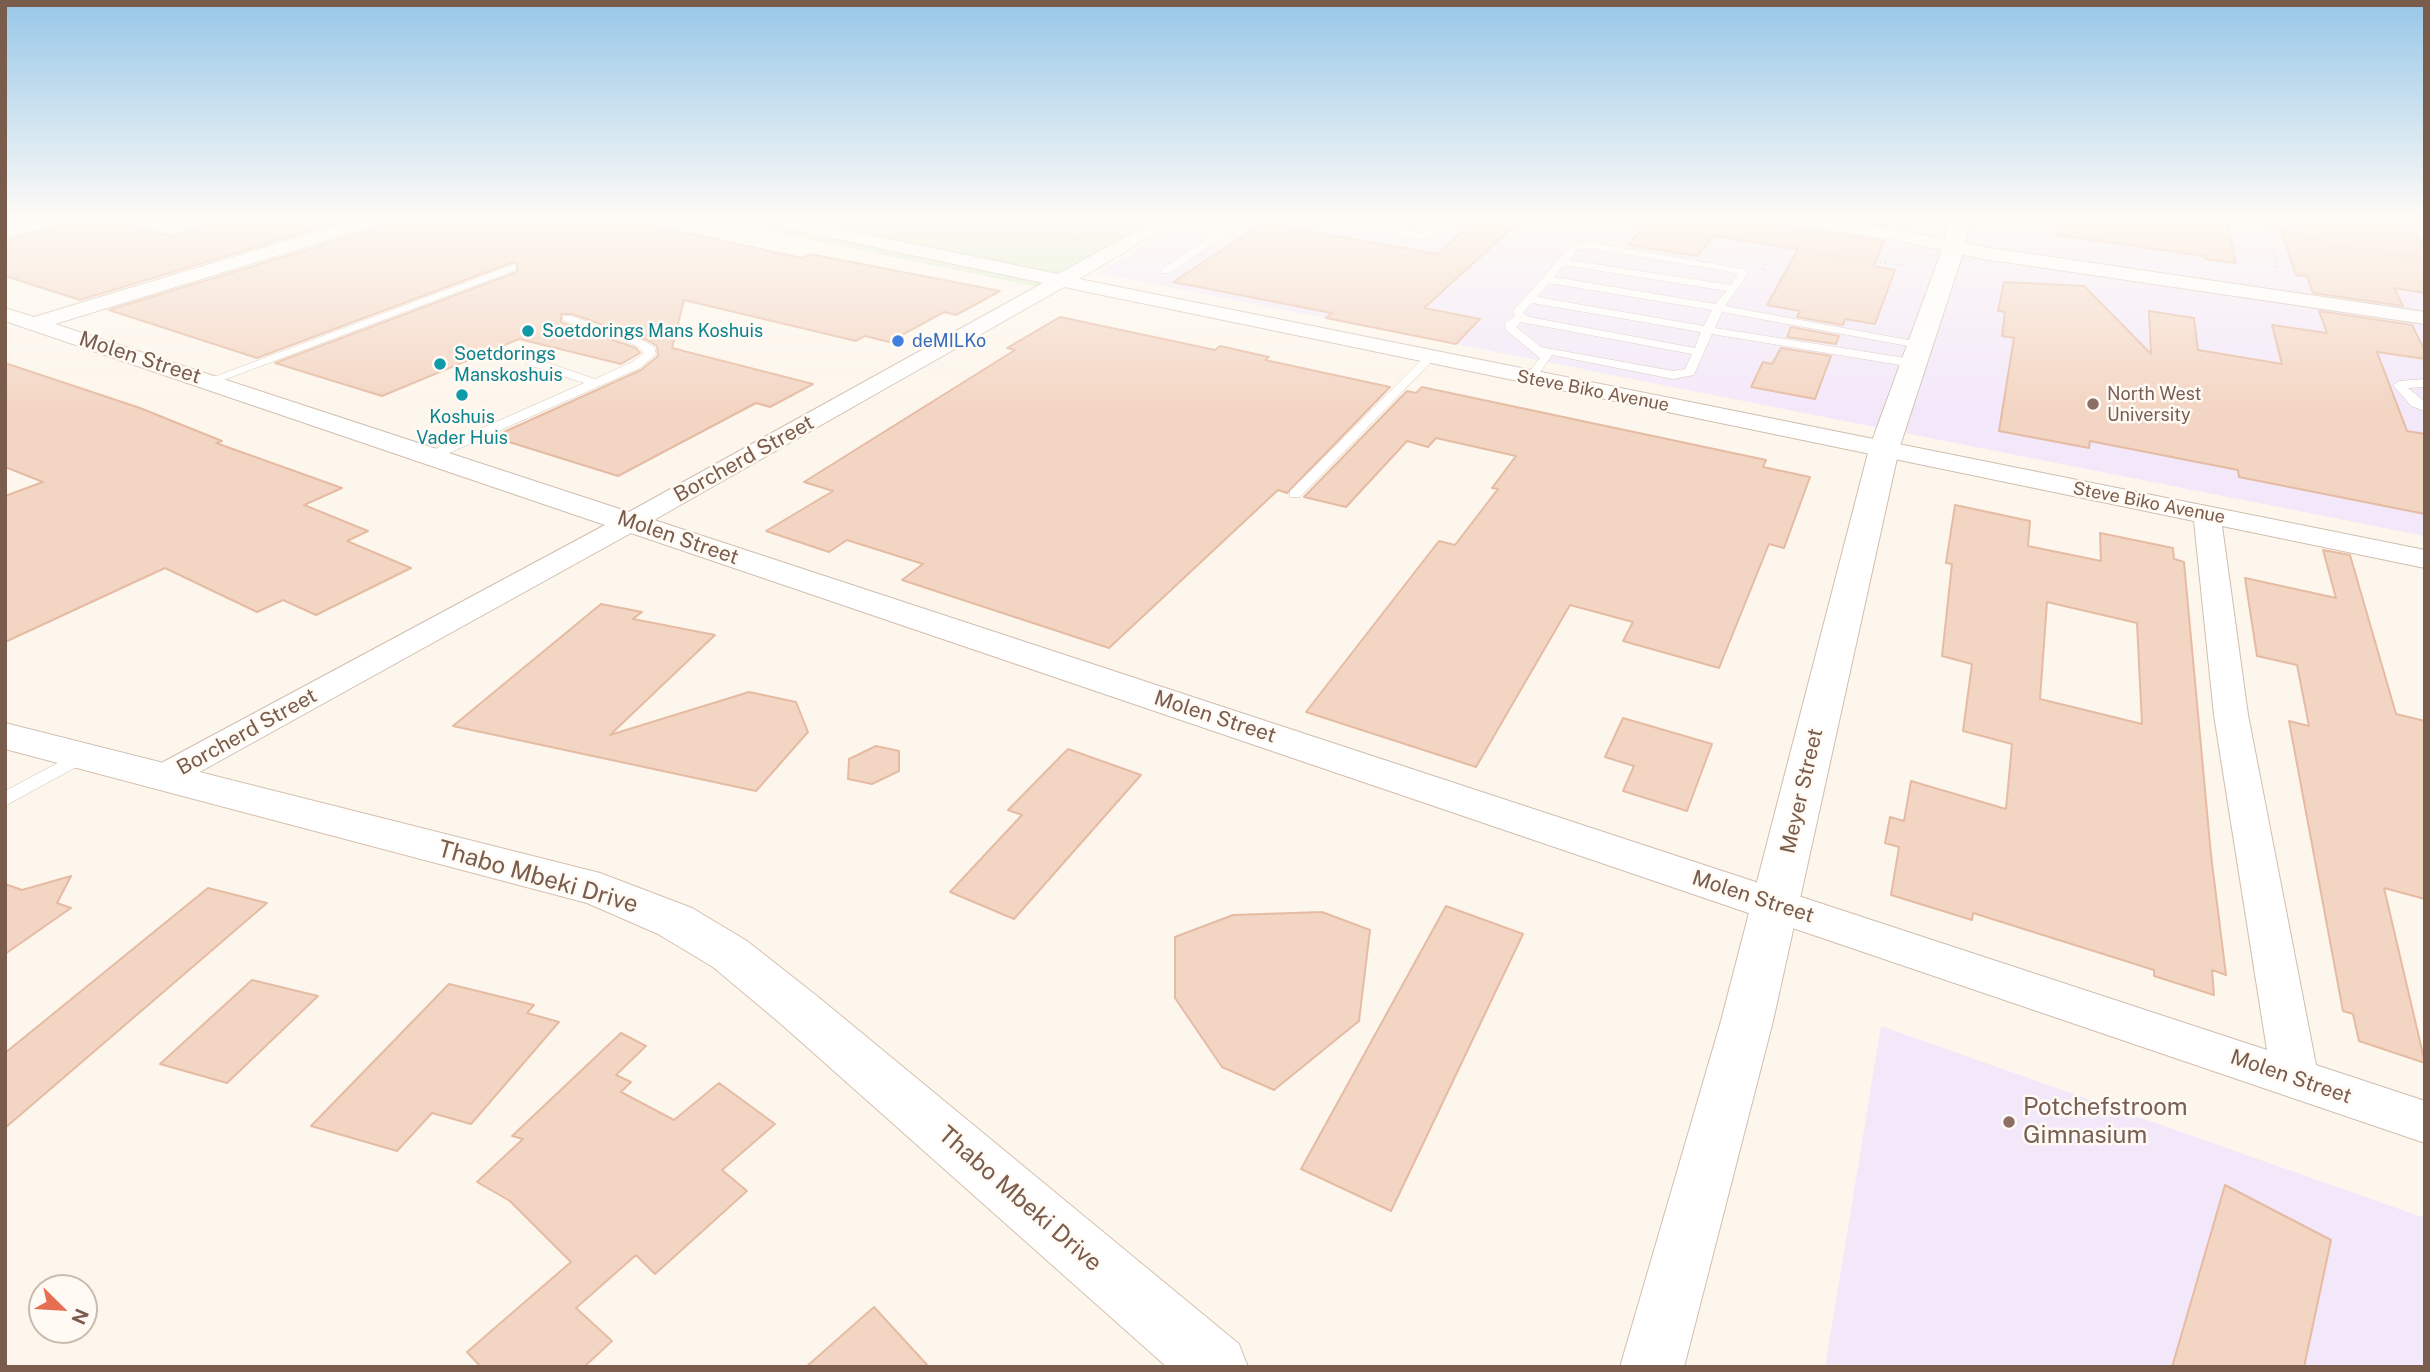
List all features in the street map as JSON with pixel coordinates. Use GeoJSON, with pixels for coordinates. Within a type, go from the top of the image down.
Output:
{"type":"FeatureCollection","features":[{"type":"Feature","properties":{"kind":"street"},"geometry":{"type":"LineString","coordinates":[[5,333],[171,282]]}},
{"type":"Feature","properties":{"kind":"street","name":"Borcherd Street"},"geometry":{"type":"LineString","coordinates":[[165,776],[631,522],[1060,282]]}},
{"type":"Feature","properties":{"kind":"street","name":"Steve Biko Avenue"},"geometry":{"type":"LineString","coordinates":[[1067,282],[2425,559]]}},
{"type":"Feature","properties":{"kind":"street","name":"Meyer Street"},"geometry":{"type":"LineString","coordinates":[[1652,1367],[1744,1034],[1884,449],[1940,282]]}},
{"type":"Feature","properties":{"kind":"street"},"geometry":{"type":"LineString","coordinates":[[2222,282],[2425,318]]}},
{"type":"Feature","properties":{"kind":"street"},"geometry":{"type":"LineString","coordinates":[[2262,282],[2425,307]]}},
{"type":"Feature","properties":{"kind":"street","name":"Molen Street"},"geometry":{"type":"LineString","coordinates":[[5,314],[1776,903],[2425,1122]]}},
{"type":"Feature","properties":{"kind":"street"},"geometry":{"type":"LineString","coordinates":[[2207,514],[2231,715],[2295,1079]]}},
{"type":"Feature","properties":{"kind":"street","name":"Thabo Mbeki Drive"},"geometry":{"type":"LineString","coordinates":[[5,736],[600,890],[675,921],[730,954],[799,1010],[1216,1367]]}},
{"type":"Feature","properties":{"kind":"lane"},"geometry":{"type":"LineString","coordinates":[[209,381],[474,282]]}},
{"type":"Feature","properties":{"kind":"lane"},"geometry":{"type":"LineString","coordinates":[[1520,318],[1517,313],[1544,282]]}},
{"type":"Feature","properties":{"kind":"lane"},"geometry":{"type":"LineString","coordinates":[[1565,282],[1718,308],[1915,354]]}},
{"type":"Feature","properties":{"kind":"lane"},"geometry":{"type":"LineString","coordinates":[[1691,282],[1734,289]]}},
{"type":"Feature","properties":{"kind":"lane"},"geometry":{"type":"LineString","coordinates":[[1542,350],[1673,375],[1690,372],[1718,308],[1738,282]]}},
{"type":"Feature","properties":{"kind":"lane"},"geometry":{"type":"LineString","coordinates":[[1529,299],[1709,330],[1915,354]]}},
{"type":"Feature","properties":{"kind":"lane"},"geometry":{"type":"LineString","coordinates":[[433,455],[595,383],[644,360],[650,354],[649,349],[567,318]]}},
{"type":"Feature","properties":{"kind":"lane"},"geometry":{"type":"LineString","coordinates":[[1530,378],[1547,356],[1510,328],[1511,323],[1520,318],[1699,352]]}},
{"type":"Feature","properties":{"kind":"lane"},"geometry":{"type":"LineString","coordinates":[[1295,494],[1429,358]]}},
{"type":"Feature","properties":{"kind":"lane"},"geometry":{"type":"LineString","coordinates":[[530,361],[595,383]]}},
{"type":"Feature","properties":{"kind":"lane"},"geometry":{"type":"LineString","coordinates":[[2425,383],[2399,385],[2415,403],[2425,407]]}},
{"type":"Feature","properties":{"kind":"lane"},"geometry":{"type":"LineString","coordinates":[[5,800],[82,756]]}},
{"type":"Feature","properties":{"kind":"shaded area","name":"North West University"},"geometry":{"type":"Polygon","coordinates":[[[1143,282],[2425,282],[2425,536],[1143,282]]]}},
{"type":"Feature","properties":{"kind":"shaded area","name":"Potchefstroom Gimnasium"},"geometry":{"type":"Polygon","coordinates":[[[1881,1026],[2425,1218],[2425,1367],[1825,1367],[1881,1026]]]}},
{"type":"Feature","properties":{"kind":"green space"},"geometry":{"type":"Polygon","coordinates":[[[1013,282],[1059,282],[1047,289],[1013,282]]]}},
{"type":"Feature","properties":{"kind":"building"},"geometry":{"type":"Polygon","coordinates":[[[24,282],[140,282],[80,300],[24,282]]]}},
{"type":"Feature","properties":{"kind":"building"},"geometry":{"type":"Polygon","coordinates":[[[201,282],[460,282],[257,358],[109,310],[201,282]]]}},
{"type":"Feature","properties":{"kind":"building"},"geometry":{"type":"Polygon","coordinates":[[[490,282],[954,282],[1000,291],[956,315],[944,312],[889,342],[865,336],[856,341],[684,300],[672,348],[813,384],[770,407],[756,403],[618,476],[493,437],[641,370],[658,356],[657,346],[647,340],[572,314],[561,314],[561,322],[636,348],[640,353],[621,364],[519,339],[382,396],[275,363],[490,282]]]}},
{"type":"Feature","properties":{"kind":"building"},"geometry":{"type":"Polygon","coordinates":[[[1173,282],[1453,282],[1424,308],[1480,319],[1456,344],[1326,318],[1332,313],[1173,282]]]}},
{"type":"Feature","properties":{"kind":"building"},"geometry":{"type":"Polygon","coordinates":[[[1780,282],[1891,282],[1875,324],[1845,319],[1843,325],[1797,317],[1800,311],[1767,305],[1780,282]]]}},
{"type":"Feature","properties":{"kind":"building"},"geometry":{"type":"Polygon","coordinates":[[[2004,282],[2084,286],[2151,354],[2149,311],[2194,318],[2198,350],[2282,364],[2272,325],[2327,333],[2319,311],[2412,325],[2425,351],[2425,359],[2377,352],[2407,431],[2425,434],[2425,514],[2239,477],[2238,470],[2090,441],[2089,448],[1999,431],[2014,338],[2002,336],[2005,312],[1998,311],[2004,282]]]}},
{"type":"Feature","properties":{"kind":"building"},"geometry":{"type":"Polygon","coordinates":[[[2309,282],[2425,282],[2425,293],[2394,288],[2403,306],[2313,293],[2309,282]]]}},
{"type":"Feature","properties":{"kind":"building"},"geometry":{"type":"Polygon","coordinates":[[[1060,317],[1215,350],[1220,346],[1269,357],[1265,360],[1390,387],[1287,493],[1278,490],[1109,648],[902,580],[923,564],[847,540],[829,552],[766,531],[833,491],[804,482],[1015,350],[1007,348],[1060,317]]]}},
{"type":"Feature","properties":{"kind":"building"},"geometry":{"type":"Polygon","coordinates":[[[1791,327],[1839,336],[1836,344],[1787,337],[1791,327]]]}},
{"type":"Feature","properties":{"kind":"building"},"geometry":{"type":"Polygon","coordinates":[[[1781,348],[1831,356],[1815,399],[1751,387],[1763,362],[1772,364],[1781,348]]]}},
{"type":"Feature","properties":{"kind":"building"},"geometry":{"type":"Polygon","coordinates":[[[5,363],[140,408],[222,441],[216,443],[342,488],[304,505],[368,531],[347,541],[411,568],[316,615],[283,600],[257,612],[165,568],[5,642],[5,496],[43,482],[5,467],[5,363]]]}},
{"type":"Feature","properties":{"kind":"building"},"geometry":{"type":"Polygon","coordinates":[[[1422,387],[1766,460],[1763,467],[1810,477],[1784,548],[1769,544],[1719,668],[1623,641],[1633,622],[1570,605],[1476,767],[1306,712],[1439,541],[1455,545],[1498,489],[1492,488],[1516,456],[1436,438],[1428,447],[1407,441],[1346,507],[1304,497],[1407,391],[1416,393],[1422,387]]]}},
{"type":"Feature","properties":{"kind":"building"},"geometry":{"type":"Polygon","coordinates":[[[1955,505],[2030,521],[2028,546],[2101,561],[2100,533],[2173,548],[2174,559],[2184,562],[2211,855],[2226,975],[2212,970],[2214,995],[2154,976],[2154,970],[1973,913],[1972,920],[1891,895],[1899,847],[1885,843],[1890,817],[1904,821],[1911,781],[2006,809],[2012,744],[1963,731],[1972,664],[1942,656],[1952,564],[1946,563],[1955,505]],[[2047,602],[2040,699],[2142,724],[2137,623],[2047,602]]]}},
{"type":"Feature","properties":{"kind":"building"},"geometry":{"type":"Polygon","coordinates":[[[2323,550],[2350,555],[2396,714],[2425,721],[2425,899],[2384,888],[2425,1063],[2359,1041],[2353,1014],[2343,1011],[2289,721],[2309,726],[2297,665],[2257,656],[2245,578],[2336,598],[2323,550]]]}},
{"type":"Feature","properties":{"kind":"building"},"geometry":{"type":"Polygon","coordinates":[[[601,604],[642,612],[633,619],[715,635],[610,735],[749,692],[796,702],[808,732],[756,791],[453,726],[601,604]]]}},
{"type":"Feature","properties":{"kind":"building"},"geometry":{"type":"Polygon","coordinates":[[[1623,718],[1712,744],[1687,811],[1623,791],[1634,766],[1605,757],[1623,718]]]}},
{"type":"Feature","properties":{"kind":"building"},"geometry":{"type":"Polygon","coordinates":[[[876,746],[899,751],[899,771],[872,784],[848,779],[849,759],[876,746]]]}},
{"type":"Feature","properties":{"kind":"building"},"geometry":{"type":"Polygon","coordinates":[[[1068,749],[1141,775],[1014,919],[950,892],[1022,815],[1008,810],[1068,749]]]}},
{"type":"Feature","properties":{"kind":"building"},"geometry":{"type":"Polygon","coordinates":[[[71,876],[57,903],[71,908],[5,954],[5,884],[22,890],[71,876]]]}},
{"type":"Feature","properties":{"kind":"building"},"geometry":{"type":"Polygon","coordinates":[[[208,888],[267,903],[5,1128],[5,1053],[208,888]]]}},
{"type":"Feature","properties":{"kind":"building"},"geometry":{"type":"Polygon","coordinates":[[[1446,906],[1523,934],[1391,1211],[1301,1169],[1446,906]]]}},
{"type":"Feature","properties":{"kind":"building"},"geometry":{"type":"Polygon","coordinates":[[[1322,912],[1370,930],[1359,1021],[1274,1090],[1222,1067],[1175,998],[1175,937],[1233,915],[1322,912]]]}},
{"type":"Feature","properties":{"kind":"building"},"geometry":{"type":"Polygon","coordinates":[[[252,980],[318,996],[227,1083],[160,1064],[252,980]]]}},
{"type":"Feature","properties":{"kind":"building"},"geometry":{"type":"Polygon","coordinates":[[[449,984],[534,1005],[527,1013],[559,1022],[471,1124],[432,1113],[397,1151],[311,1126],[449,984]]]}},
{"type":"Feature","properties":{"kind":"building"},"geometry":{"type":"Polygon","coordinates":[[[621,1033],[646,1046],[616,1075],[631,1082],[621,1092],[674,1120],[719,1083],[775,1124],[722,1170],[747,1191],[655,1274],[636,1255],[576,1308],[612,1341],[584,1367],[481,1367],[467,1352],[571,1262],[510,1201],[477,1182],[523,1139],[512,1136],[621,1033]]]}},
{"type":"Feature","properties":{"kind":"building"},"geometry":{"type":"Polygon","coordinates":[[[2225,1185],[2331,1240],[2304,1367],[2172,1367],[2225,1185]]]}},
{"type":"Feature","properties":{"kind":"building"},"geometry":{"type":"Polygon","coordinates":[[[874,1307],[929,1367],[806,1367],[874,1307]]]}},
{"type":"Feature","properties":{"kind":"place","name":"Soetdorings Mans Koshuis"},"geometry":{"type":"Point","coordinates":[528,331]}},
{"type":"Feature","properties":{"kind":"place","name":"deMILKo"},"geometry":{"type":"Point","coordinates":[898,341]}},
{"type":"Feature","properties":{"kind":"place","name":"Soetdorings Manskoshuis"},"geometry":{"type":"Point","coordinates":[440,364]}},
{"type":"Feature","properties":{"kind":"place","name":"Koshuis Vader Huis"},"geometry":{"type":"Point","coordinates":[462,395]}},
{"type":"Feature","properties":{"kind":"place","name":"North West University"},"geometry":{"type":"Point","coordinates":[2093,404]}},
{"type":"Feature","properties":{"kind":"place","name":"Potchefstroom Gimnasium"},"geometry":{"type":"Point","coordinates":[2009,1122]}}]}
